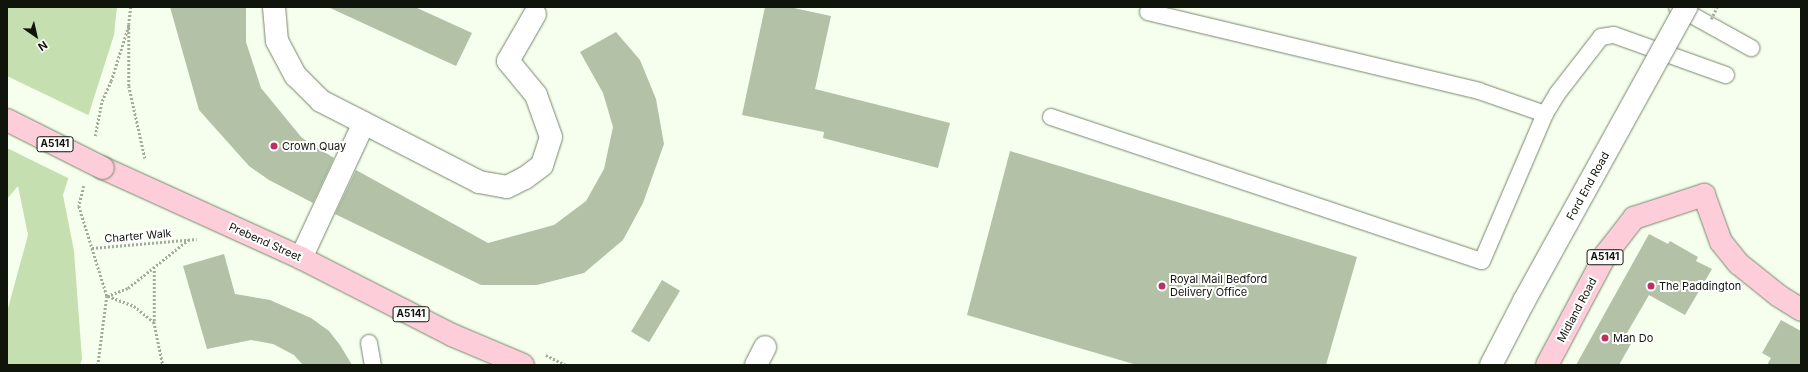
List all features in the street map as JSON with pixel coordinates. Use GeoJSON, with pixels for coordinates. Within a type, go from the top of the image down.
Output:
{"type":"FeatureCollection","features":[{"type":"Feature","properties":{"kind":"main road","name":"Prebend Street"},"geometry":{"type":"LineString","coordinates":[[7,120],[103,168],[301,258],[452,335],[524,365]]}},
{"type":"Feature","properties":{"kind":"main road","name":"Midland Road"},"geometry":{"type":"LineString","coordinates":[[1547,365],[1606,254],[1634,218],[1704,195],[1721,242],[1739,264],[1779,296],[1801,310]]}},
{"type":"Feature","properties":{"kind":"street"},"geometry":{"type":"LineString","coordinates":[[274,7],[277,41],[296,76],[321,102],[479,182],[507,187],[524,178],[542,165],[551,137],[536,95],[508,61],[535,14]]}},
{"type":"Feature","properties":{"kind":"street","name":"Ford End Road"},"geometry":{"type":"LineString","coordinates":[[1492,365],[1524,301],[1686,7]]}},
{"type":"Feature","properties":{"kind":"street"},"geometry":{"type":"LineString","coordinates":[[301,258],[364,123]]}},
{"type":"Feature","properties":{"kind":"lane"},"geometry":{"type":"LineString","coordinates":[[1676,7],[1751,48]]}},
{"type":"Feature","properties":{"kind":"lane"},"geometry":{"type":"LineString","coordinates":[[1148,12],[1479,91],[1545,114]]}},
{"type":"Feature","properties":{"kind":"lane"},"geometry":{"type":"LineString","coordinates":[[1051,117],[1482,261],[1545,114],[1557,94],[1601,37],[1614,35],[1726,76]]}},
{"type":"Feature","properties":{"kind":"lane"},"geometry":{"type":"LineString","coordinates":[[369,342],[373,365]]}},
{"type":"Feature","properties":{"kind":"path"},"geometry":{"type":"LineString","coordinates":[[131,7],[129,24],[129,86],[145,158]]}},
{"type":"Feature","properties":{"kind":"path","name":"Charter Walk"},"geometry":{"type":"LineString","coordinates":[[98,365],[107,296],[92,248],[202,239]]}},
{"type":"Feature","properties":{"kind":"path"},"geometry":{"type":"LineString","coordinates":[[107,296],[128,288],[154,269],[188,240]]}},
{"type":"Feature","properties":{"kind":"path"},"geometry":{"type":"LineString","coordinates":[[154,269],[154,322],[163,365]]}},
{"type":"Feature","properties":{"kind":"path"},"geometry":{"type":"LineString","coordinates":[[107,296],[134,306],[154,322]]}},
{"type":"Feature","properties":{"kind":"shaded area"},"geometry":{"type":"Polygon","coordinates":[[[7,7],[117,7],[114,35],[63,195],[74,251],[82,359],[80,365],[7,365],[7,312],[28,235],[18,186],[7,199],[7,7]]]}},
{"type":"Feature","properties":{"kind":"pier"},"geometry":{"type":"Polygon","coordinates":[[[7,76],[90,116],[70,179],[7,148],[7,76]]]}},
{"type":"Feature","properties":{"kind":"building"},"geometry":{"type":"Polygon","coordinates":[[[170,7],[246,7],[246,42],[261,88],[302,138],[334,158],[313,203],[269,180],[249,166],[199,110],[170,7]]]}},
{"type":"Feature","properties":{"kind":"building"},"geometry":{"type":"Polygon","coordinates":[[[328,7],[415,7],[472,33],[456,66],[328,7]]]}},
{"type":"Feature","properties":{"kind":"building"},"geometry":{"type":"Polygon","coordinates":[[[765,7],[789,7],[831,16],[815,89],[950,123],[938,168],[823,138],[824,132],[742,115],[765,7]]]}},
{"type":"Feature","properties":{"kind":"building","name":"Crown Quay"},"geometry":{"type":"Polygon","coordinates":[[[616,32],[640,60],[656,99],[664,144],[643,203],[623,240],[584,273],[537,285],[481,285],[335,214],[356,170],[488,243],[554,225],[586,201],[604,169],[613,127],[603,93],[580,52],[616,32]]]}},
{"type":"Feature","properties":{"kind":"building","name":"Royal Mail Bedford Delivery Office"},"geometry":{"type":"Polygon","coordinates":[[[1010,151],[1357,257],[1326,365],[1137,365],[967,315],[1010,151]]]}},
{"type":"Feature","properties":{"kind":"building","name":"The Paddington"},"geometry":{"type":"Polygon","coordinates":[[[1649,234],[1668,244],[1670,241],[1698,257],[1696,261],[1712,269],[1685,315],[1649,295],[1624,338],[1632,342],[1619,365],[1576,365],[1649,234]]]}},
{"type":"Feature","properties":{"kind":"building"},"geometry":{"type":"Polygon","coordinates":[[[224,254],[235,294],[270,300],[311,318],[329,331],[340,345],[352,365],[303,365],[294,355],[273,344],[251,340],[207,349],[183,266],[224,254]]]}},
{"type":"Feature","properties":{"kind":"building"},"geometry":{"type":"Polygon","coordinates":[[[662,280],[680,291],[649,342],[631,331],[662,280]]]}},
{"type":"Feature","properties":{"kind":"building"},"geometry":{"type":"Polygon","coordinates":[[[1781,320],[1801,331],[1801,365],[1767,365],[1771,358],[1762,353],[1781,320]]]}},
{"type":"Feature","properties":{"kind":"place","name":"Crown Quay"},"geometry":{"type":"Point","coordinates":[274,146]}},
{"type":"Feature","properties":{"kind":"place","name":"Royal Mail Bedford Delivery Office"},"geometry":{"type":"Point","coordinates":[1162,286]}},
{"type":"Feature","properties":{"kind":"place","name":"The Paddington"},"geometry":{"type":"Point","coordinates":[1651,286]}},
{"type":"Feature","properties":{"kind":"place","name":"Man Do"},"geometry":{"type":"Point","coordinates":[1605,338]}}]}
